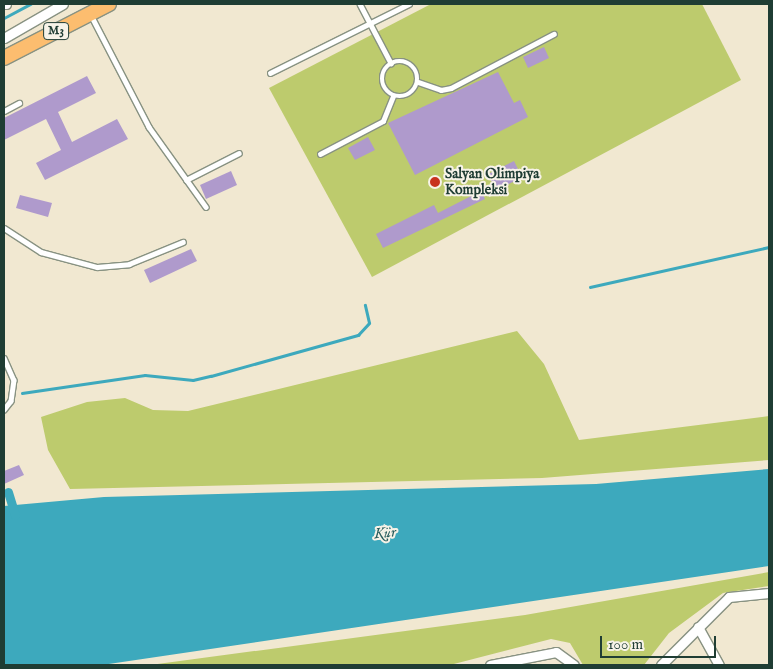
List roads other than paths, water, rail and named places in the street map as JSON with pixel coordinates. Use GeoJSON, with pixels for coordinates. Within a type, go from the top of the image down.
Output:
{"type":"FeatureCollection","features":[{"type":"Feature","properties":{"kind":"main road","name":"M3"},"geometry":{"type":"LineString","coordinates":[[4,58],[109,4]]}},
{"type":"Feature","properties":{"kind":"street"},"geometry":{"type":"LineString","coordinates":[[4,38],[64,4]]}},
{"type":"Feature","properties":{"kind":"street"},"geometry":{"type":"LineString","coordinates":[[661,665],[729,597],[769,593]]}},
{"type":"Feature","properties":{"kind":"street"},"geometry":{"type":"LineString","coordinates":[[698,627],[718,665]]}},
{"type":"Feature","properties":{"kind":"street"},"geometry":{"type":"LineString","coordinates":[[490,665],[556,652],[574,665]]}},
{"type":"Feature","properties":{"kind":"lane"},"geometry":{"type":"LineString","coordinates":[[360,4],[391,63]]}},
{"type":"Feature","properties":{"kind":"lane"},"geometry":{"type":"LineString","coordinates":[[270,73],[409,4]]}},
{"type":"Feature","properties":{"kind":"lane"},"geometry":{"type":"LineString","coordinates":[[90,13],[131,96],[206,207]]}},
{"type":"Feature","properties":{"kind":"lane"},"geometry":{"type":"LineString","coordinates":[[418,82],[442,90],[451,88],[554,34]]}},
{"type":"Feature","properties":{"kind":"lane"},"geometry":{"type":"LineString","coordinates":[[408,62],[416,71],[418,82],[409,95],[393,96],[384,88],[381,77],[391,63],[408,62]]}},
{"type":"Feature","properties":{"kind":"lane"},"geometry":{"type":"LineString","coordinates":[[320,154],[383,121],[393,96]]}},
{"type":"Feature","properties":{"kind":"lane"},"geometry":{"type":"LineString","coordinates":[[4,111],[19,103]]}},
{"type":"Feature","properties":{"kind":"lane"},"geometry":{"type":"LineString","coordinates":[[186,180],[240,153]]}},
{"type":"Feature","properties":{"kind":"lane"},"geometry":{"type":"LineString","coordinates":[[4,228],[41,252],[97,267],[129,264],[183,242]]}},
{"type":"Feature","properties":{"kind":"lane"},"geometry":{"type":"LineString","coordinates":[[4,358],[14,390],[4,410]]}},
{"type":"Feature","properties":{"kind":"water","name":"Kür"},"geometry":{"type":"Polygon","coordinates":[[[769,469],[769,566],[102,665],[4,665],[4,506],[104,497],[596,484],[769,469]]]}},
{"type":"Feature","properties":{"kind":"waterway"},"geometry":{"type":"LineString","coordinates":[[4,18],[30,4]]}},
{"type":"Feature","properties":{"kind":"waterway"},"geometry":{"type":"LineString","coordinates":[[590,287],[769,247]]}},
{"type":"Feature","properties":{"kind":"waterway"},"geometry":{"type":"LineString","coordinates":[[22,393],[145,375],[193,380],[211,376],[358,335],[369,323],[365,305]]}},
{"type":"Feature","properties":{"kind":"waterway"},"geometry":{"type":"LineString","coordinates":[[8,492],[15,515]]}},
{"type":"Feature","properties":{"kind":"place","name":"Salyan Olimpiya Kompleksi"},"geometry":{"type":"Point","coordinates":[435,182]}}]}
